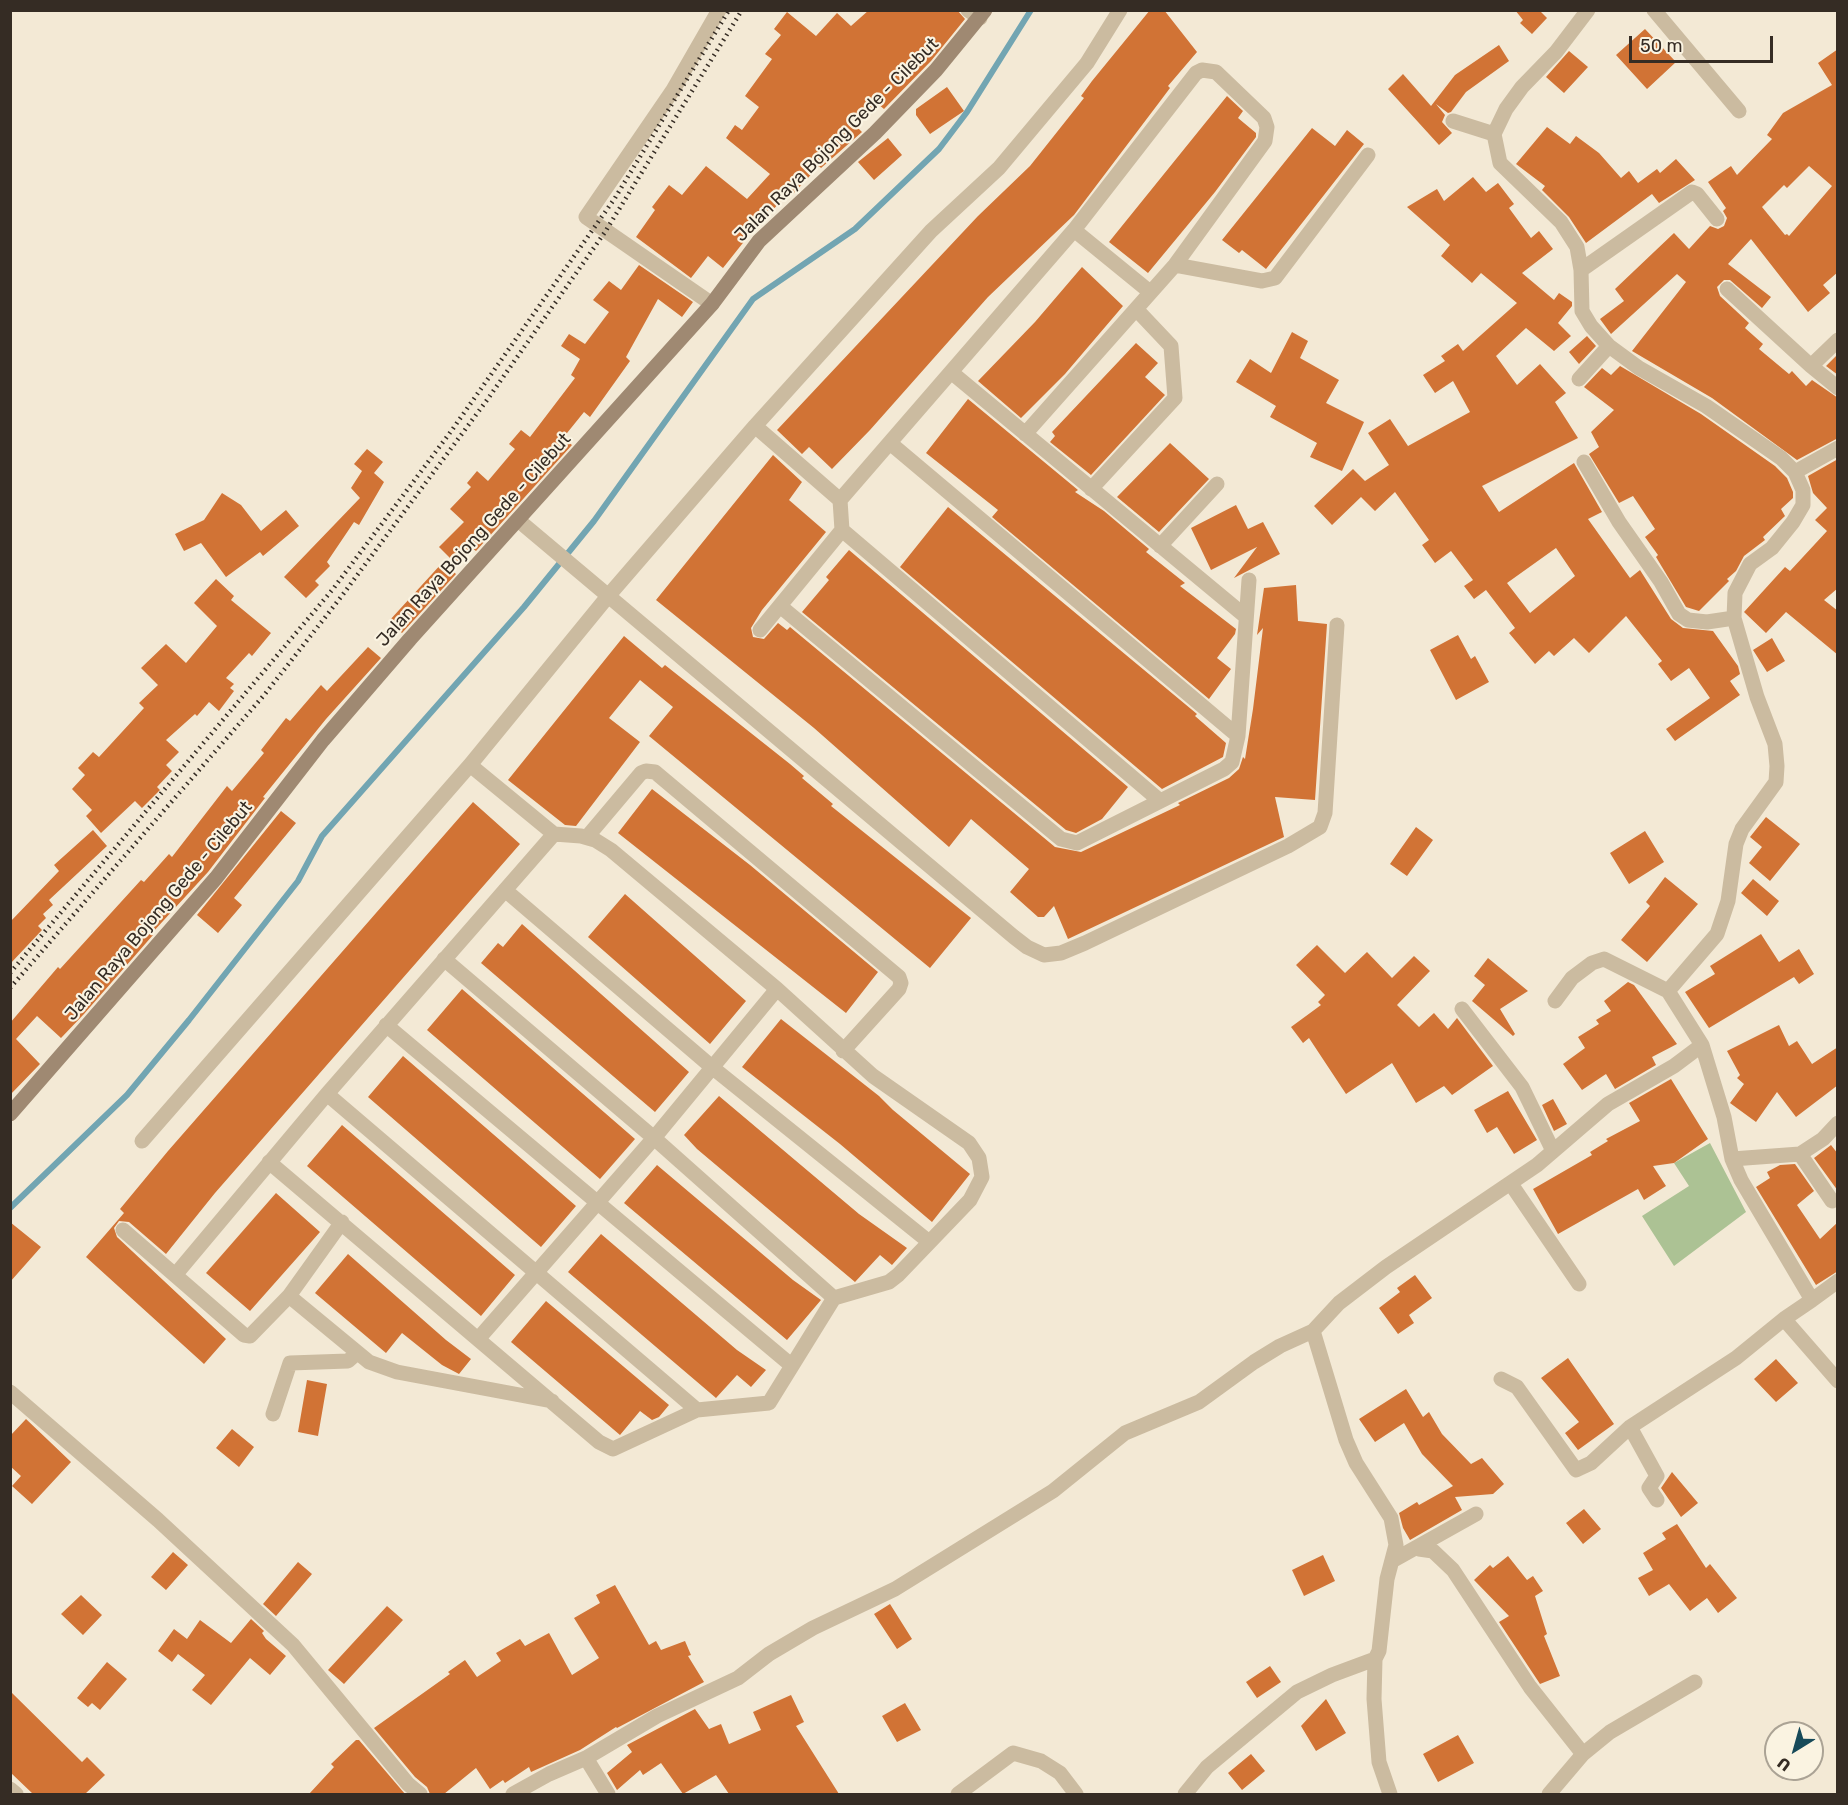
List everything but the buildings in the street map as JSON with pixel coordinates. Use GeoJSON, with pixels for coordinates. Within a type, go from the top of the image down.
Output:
{"type":"FeatureCollection","features":[{"type":"Feature","properties":{"kind":"main road","name":"Jalan Raya Bojong Gede - Cilebut"},"geometry":{"type":"LineString","coordinates":[[10,1114],[216,878],[323,740],[712,304],[759,241],[875,133],[936,70],[978,13]]}},
{"type":"Feature","properties":{"kind":"street"},"geometry":{"type":"LineString","coordinates":[[712,304],[586,217],[673,90],[719,10]]}},
{"type":"Feature","properties":{"kind":"street"},"geometry":{"type":"LineString","coordinates":[[142,1142],[470,765],[609,595],[755,426],[931,231],[999,168],[1087,63],[1120,10]]}},
{"type":"Feature","properties":{"kind":"street"},"geometry":{"type":"LineString","coordinates":[[1588,10],[1556,52],[1514,98],[1494,134],[1500,163],[1561,222],[1577,247],[1581,270],[1582,311],[1591,326],[1609,346],[1639,368],[1706,406],[1795,472],[1802,482],[1803,505],[1782,538],[1750,564],[1740,579],[1735,593],[1734,618],[1757,697],[1775,744],[1776,782],[1742,829],[1736,844],[1728,901],[1717,934],[1668,991]]}},
{"type":"Feature","properties":{"kind":"street"},"geometry":{"type":"LineString","coordinates":[[1654,10],[1707,76],[1739,111]]}},
{"type":"Feature","properties":{"kind":"street"},"geometry":{"type":"LineString","coordinates":[[840,500],[1074,230],[1196,72],[1210,70],[1216,72],[1264,118],[1267,134],[1265,141],[1175,265],[1025,434]]}},
{"type":"Feature","properties":{"kind":"street"},"geometry":{"type":"LineString","coordinates":[[1453,121],[1494,134]]}},
{"type":"Feature","properties":{"kind":"street"},"geometry":{"type":"LineString","coordinates":[[1175,265],[1262,281],[1275,278],[1368,155]]}},
{"type":"Feature","properties":{"kind":"street"},"geometry":{"type":"LineString","coordinates":[[1581,270],[1692,192],[1697,194],[1717,219]]}},
{"type":"Feature","properties":{"kind":"street"},"geometry":{"type":"LineString","coordinates":[[1074,230],[1150,292]]}},
{"type":"Feature","properties":{"kind":"street"},"geometry":{"type":"LineString","coordinates":[[1727,289],[1838,388]]}},
{"type":"Feature","properties":{"kind":"street"},"geometry":{"type":"LineString","coordinates":[[1091,489],[1175,398],[1171,346],[1136,309]]}},
{"type":"Feature","properties":{"kind":"street"},"geometry":{"type":"LineString","coordinates":[[1811,366],[1838,340]]}},
{"type":"Feature","properties":{"kind":"street"},"geometry":{"type":"LineString","coordinates":[[1579,379],[1609,346]]}},
{"type":"Feature","properties":{"kind":"street"},"geometry":{"type":"LineString","coordinates":[[951,372],[1245,616]]}},
{"type":"Feature","properties":{"kind":"street"},"geometry":{"type":"LineString","coordinates":[[755,426],[840,500],[843,530],[1159,800]]}},
{"type":"Feature","properties":{"kind":"street"},"geometry":{"type":"LineString","coordinates":[[890,443],[1238,736]]}},
{"type":"Feature","properties":{"kind":"street"},"geometry":{"type":"LineString","coordinates":[[1795,472],[1838,448]]}},
{"type":"Feature","properties":{"kind":"street"},"geometry":{"type":"LineString","coordinates":[[1584,462],[1619,522],[1661,582],[1679,614],[1688,620],[1707,622],[1734,618]]}},
{"type":"Feature","properties":{"kind":"street"},"geometry":{"type":"LineString","coordinates":[[1160,546],[1217,483]]}},
{"type":"Feature","properties":{"kind":"street"},"geometry":{"type":"LineString","coordinates":[[518,520],[593,580],[1014,937],[1027,947],[1044,955],[1061,953],[1085,943],[1288,846],[1320,827],[1325,813],[1337,625]]}},
{"type":"Feature","properties":{"kind":"street"},"geometry":{"type":"LineString","coordinates":[[760,630],[843,530]]}},
{"type":"Feature","properties":{"kind":"street"},"geometry":{"type":"LineString","coordinates":[[780,606],[1061,839],[1069,843],[1084,841],[1159,800],[1224,769],[1236,753],[1249,580]]}},
{"type":"Feature","properties":{"kind":"street"},"geometry":{"type":"LineString","coordinates":[[269,1162],[599,1442],[613,1449],[698,1410],[769,1403],[834,1298],[889,1282],[970,1200],[982,1177],[979,1158],[969,1143],[873,1076],[777,989],[611,850],[587,837],[554,834],[470,765]]}},
{"type":"Feature","properties":{"kind":"street"},"geometry":{"type":"LineString","coordinates":[[587,837],[641,773],[655,772],[899,977],[899,989],[843,1051]]}},
{"type":"Feature","properties":{"kind":"street"},"geometry":{"type":"LineString","coordinates":[[176,1274],[386,1025],[554,834]]}},
{"type":"Feature","properties":{"kind":"street"},"geometry":{"type":"LineString","coordinates":[[505,890],[713,1068],[928,1241]]}},
{"type":"Feature","properties":{"kind":"street"},"geometry":{"type":"LineString","coordinates":[[444,959],[654,1138],[834,1298]]}},
{"type":"Feature","properties":{"kind":"street"},"geometry":{"type":"LineString","coordinates":[[1555,1001],[1572,978],[1592,963],[1604,959],[1668,991],[1702,1045],[1724,1117],[1732,1159],[1748,1195],[1812,1300]]}},
{"type":"Feature","properties":{"kind":"street"},"geometry":{"type":"LineString","coordinates":[[479,1338],[654,1138],[777,989]]}},
{"type":"Feature","properties":{"kind":"street"},"geometry":{"type":"LineString","coordinates":[[1462,1009],[1522,1087],[1553,1151]]}},
{"type":"Feature","properties":{"kind":"street"},"geometry":{"type":"LineString","coordinates":[[386,1025],[791,1365]]}},
{"type":"Feature","properties":{"kind":"street"},"geometry":{"type":"LineString","coordinates":[[513,1794],[549,1774],[586,1758],[657,1716],[738,1678],[769,1654],[813,1628],[895,1589],[1053,1491],[1125,1433],[1199,1402],[1263,1357],[1313,1331],[1339,1303],[1386,1267],[1476,1204],[1511,1184],[1608,1104],[1674,1066],[1702,1045]]}},
{"type":"Feature","properties":{"kind":"street"},"geometry":{"type":"LineString","coordinates":[[327,1094],[538,1271],[698,1410]]}},
{"type":"Feature","properties":{"kind":"street"},"geometry":{"type":"LineString","coordinates":[[1732,1159],[1800,1154],[1823,1139],[1838,1123]]}},
{"type":"Feature","properties":{"kind":"street"},"geometry":{"type":"LineString","coordinates":[[1800,1154],[1832,1202]]}},
{"type":"Feature","properties":{"kind":"street"},"geometry":{"type":"LineString","coordinates":[[1511,1184],[1579,1284]]}},
{"type":"Feature","properties":{"kind":"street"},"geometry":{"type":"LineString","coordinates":[[123,1230],[244,1335],[249,1336],[289,1296],[342,1222]]}},
{"type":"Feature","properties":{"kind":"street"},"geometry":{"type":"LineString","coordinates":[[1502,1379],[1517,1387],[1576,1470],[1591,1463],[1630,1427],[1713,1374],[1838,1281]]}},
{"type":"Feature","properties":{"kind":"street"},"geometry":{"type":"LineString","coordinates":[[289,1296],[369,1362],[397,1372],[552,1401]]}},
{"type":"Feature","properties":{"kind":"street"},"geometry":{"type":"LineString","coordinates":[[1784,1319],[1838,1381]]}},
{"type":"Feature","properties":{"kind":"street"},"geometry":{"type":"LineString","coordinates":[[1313,1331],[1346,1440],[1356,1463],[1391,1518],[1395,1545],[1387,1579],[1379,1651],[1375,1659],[1374,1699],[1379,1762],[1390,1794]]}},
{"type":"Feature","properties":{"kind":"street"},"geometry":{"type":"LineString","coordinates":[[273,1414],[290,1364],[348,1361],[357,1353]]}},
{"type":"Feature","properties":{"kind":"street"},"geometry":{"type":"LineString","coordinates":[[10,1392],[158,1521],[293,1645],[408,1784],[420,1794]]}},
{"type":"Feature","properties":{"kind":"street"},"geometry":{"type":"LineString","coordinates":[[1630,1427],[1657,1476],[1649,1488],[1657,1500]]}},
{"type":"Feature","properties":{"kind":"street"},"geometry":{"type":"LineString","coordinates":[[1392,1562],[1419,1549],[1476,1514]]}},
{"type":"Feature","properties":{"kind":"street"},"geometry":{"type":"LineString","coordinates":[[1419,1549],[1433,1551],[1452,1570],[1530,1687],[1583,1754]]}},
{"type":"Feature","properties":{"kind":"street"},"geometry":{"type":"LineString","coordinates":[[1185,1794],[1208,1767],[1298,1692],[1332,1675],[1375,1659]]}},
{"type":"Feature","properties":{"kind":"street"},"geometry":{"type":"LineString","coordinates":[[1549,1794],[1583,1754],[1610,1731],[1695,1682]]}},
{"type":"Feature","properties":{"kind":"street"},"geometry":{"type":"LineString","coordinates":[[958,1794],[1013,1753],[1041,1761],[1060,1773],[1076,1794]]}},
{"type":"Feature","properties":{"kind":"street"},"geometry":{"type":"LineString","coordinates":[[586,1758],[608,1794]]}},
{"type":"Feature","properties":{"kind":"street"},"geometry":{"type":"LineString","coordinates":[[10,1789],[16,1794]]}},
{"type":"Feature","properties":{"kind":"green space"},"geometry":{"type":"Polygon","coordinates":[[[1710,1143],[1746,1212],[1674,1266],[1642,1216],[1689,1186],[1674,1163],[1710,1143]]]}},
{"type":"Feature","properties":{"kind":"waterway"},"geometry":{"type":"LineString","coordinates":[[10,1208],[127,1095],[189,1020],[298,881],[322,836],[524,607],[594,521],[753,299],[855,229],[939,149],[967,112],[1031,10]]}},
{"type":"Feature","properties":{"kind":"railway"},"geometry":{"type":"LineString","coordinates":[[10,973],[333,589],[452,430],[615,198],[729,10]]}},
{"type":"Feature","properties":{"kind":"railway"},"geometry":{"type":"LineString","coordinates":[[10,988],[265,694],[341,597],[487,400],[605,232],[742,10]]}}]}
